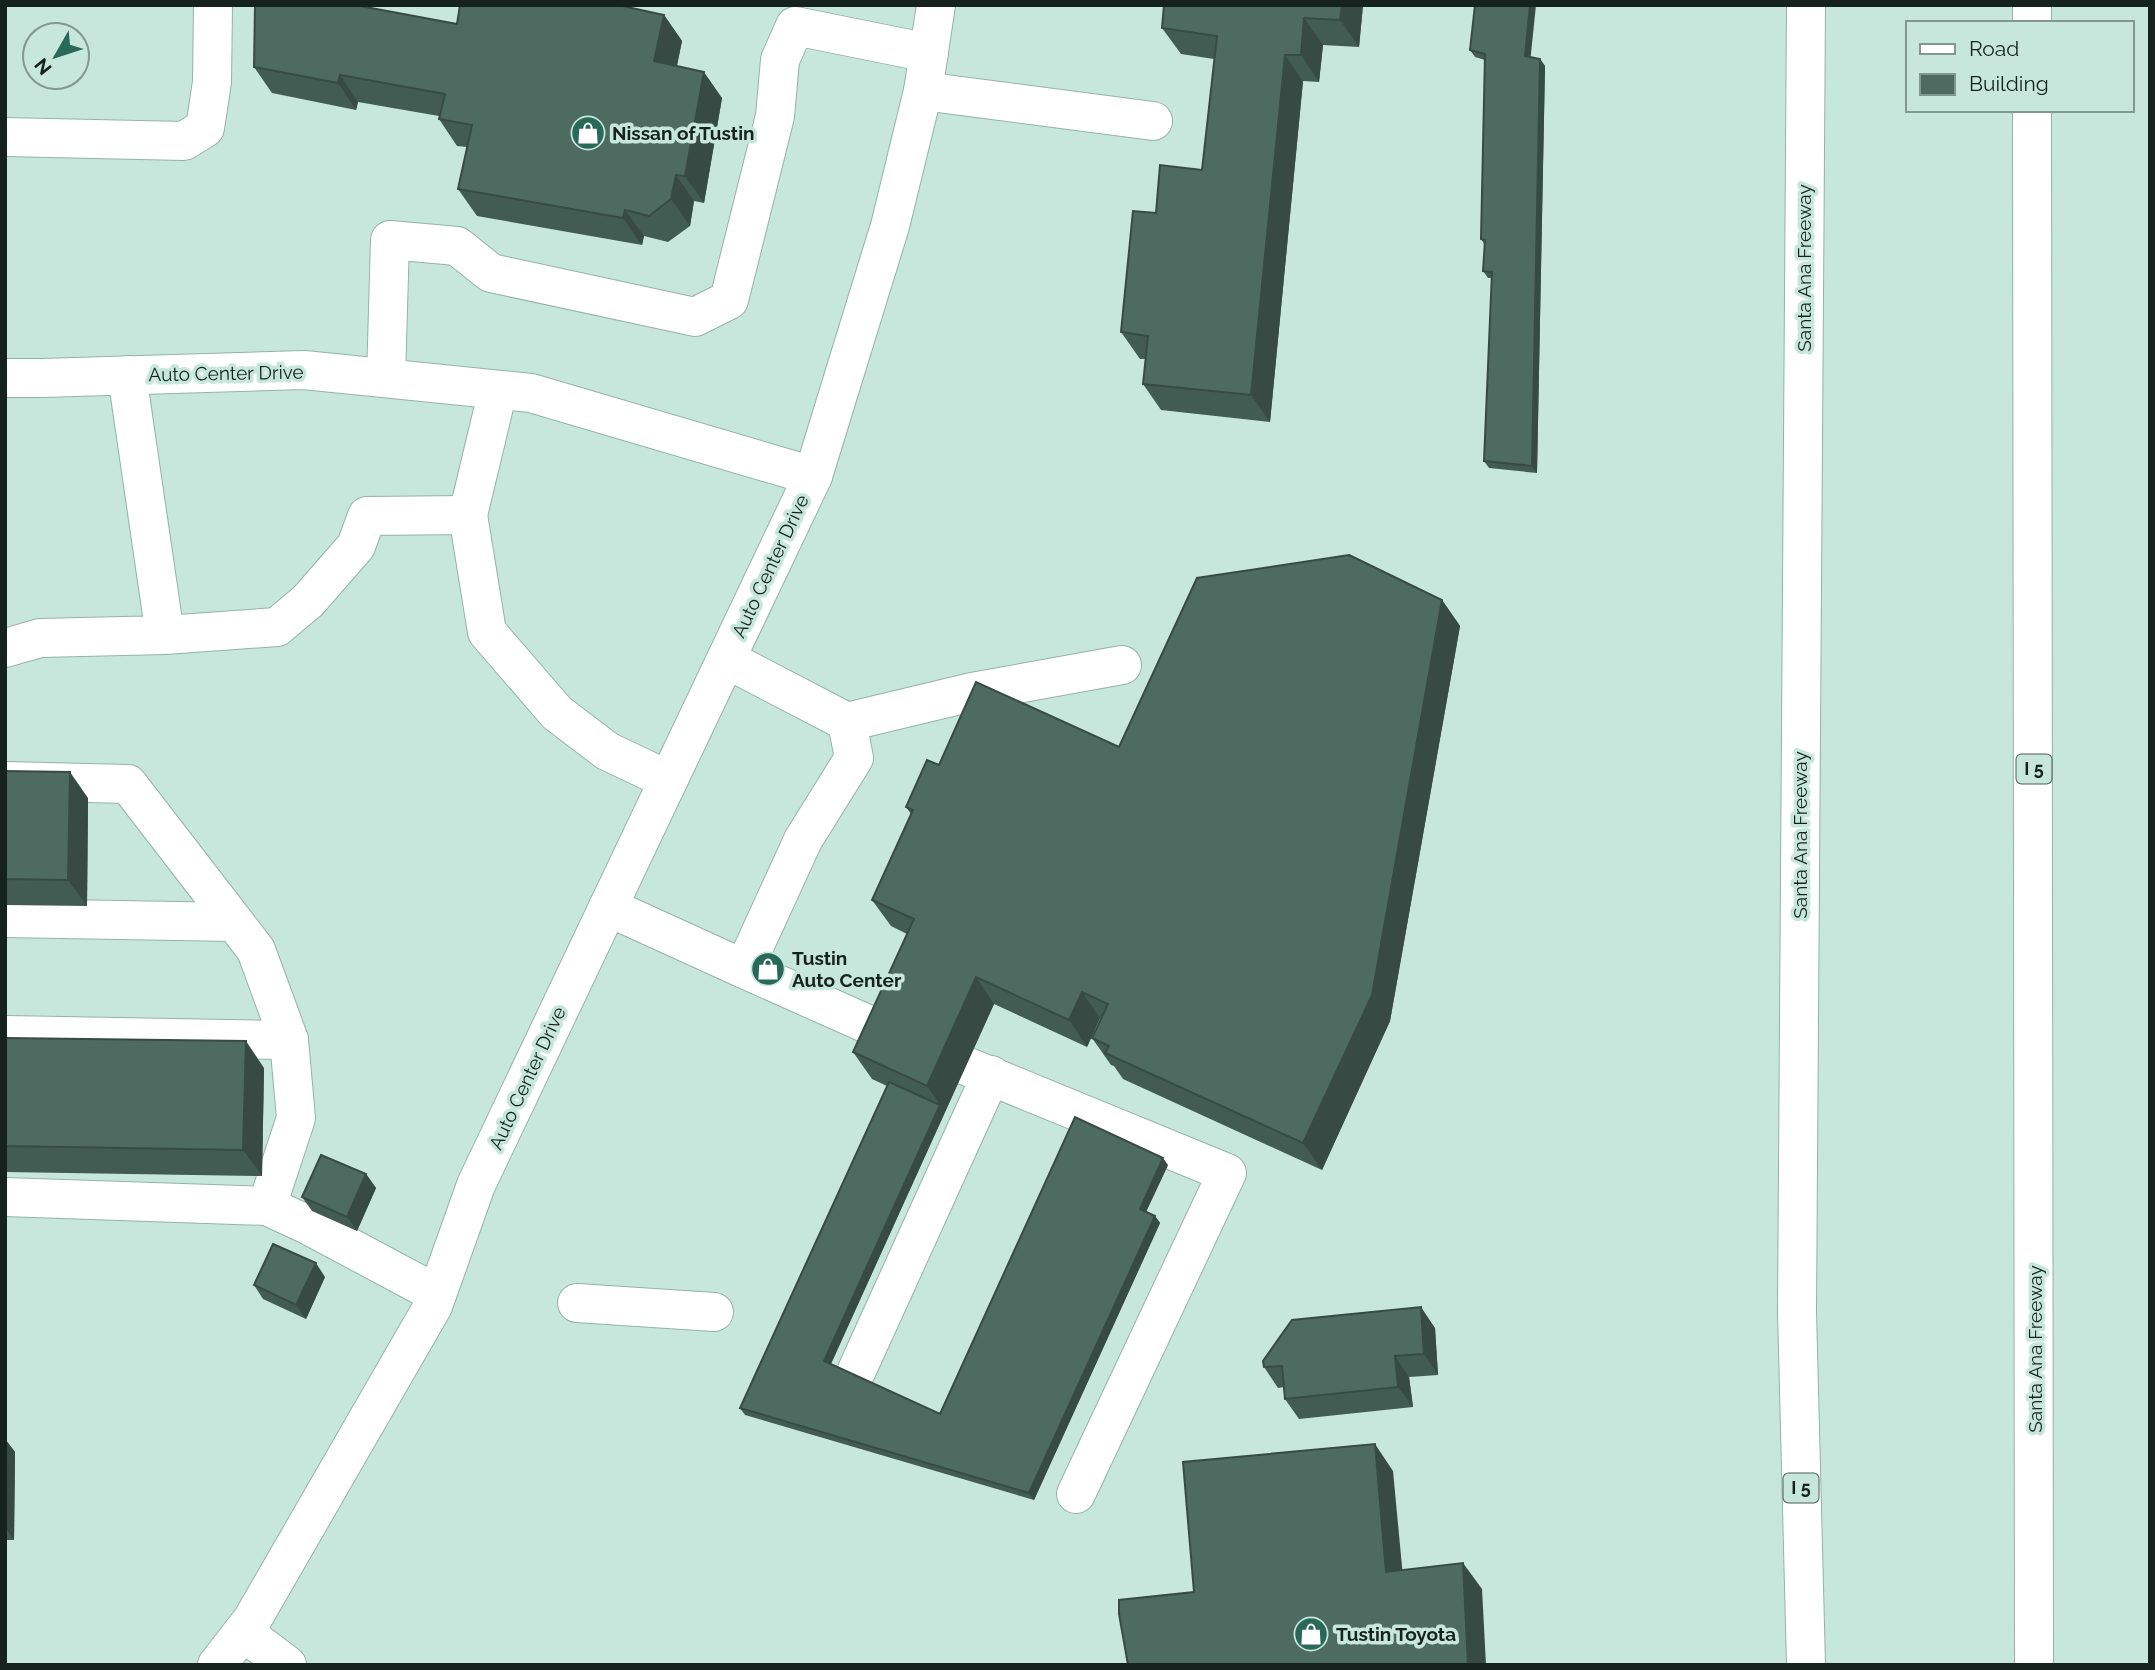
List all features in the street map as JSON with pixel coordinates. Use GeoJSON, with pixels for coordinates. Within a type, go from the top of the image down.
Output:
{"type":"FeatureCollection","features":[{"type":"Feature","properties":{"kind":"main road"},"geometry":{"type":"LineString","coordinates":[[5,137],[184,141],[205,128],[212,82],[213,5]]}},
{"type":"Feature","properties":{"kind":"main road","name":"Auto Center Drive"},"geometry":{"type":"LineString","coordinates":[[217,1665],[253,1620],[433,1306],[476,1185],[813,476],[890,226],[923,91],[936,5]]}},
{"type":"Feature","properties":{"kind":"main road","name":"Santa Ana Freeway"},"geometry":{"type":"LineString","coordinates":[[1806,5],[1797,1311],[1806,1665]]}},
{"type":"Feature","properties":{"kind":"main road"},"geometry":{"type":"LineString","coordinates":[[386,378],[390,240],[457,246],[491,273],[695,317],[729,300],[775,116],[780,60],[794,26],[929,53]]}},
{"type":"Feature","properties":{"kind":"main road"},"geometry":{"type":"LineString","coordinates":[[923,91],[1153,121]]}},
{"type":"Feature","properties":{"kind":"main road","name":"Santa Ana Freeway"},"geometry":{"type":"LineString","coordinates":[[2032,112],[2035,1665]]}},
{"type":"Feature","properties":{"kind":"main road","name":"Auto Center Drive"},"geometry":{"type":"LineString","coordinates":[[5,378],[304,370],[531,393],[813,476]]}},
{"type":"Feature","properties":{"kind":"main road"},"geometry":{"type":"LineString","coordinates":[[127,375],[165,635]]}},
{"type":"Feature","properties":{"kind":"main road"},"geometry":{"type":"LineString","coordinates":[[498,390],[468,515],[487,632],[557,713],[607,751],[668,780]]}},
{"type":"Feature","properties":{"kind":"main road"},"geometry":{"type":"LineString","coordinates":[[5,648],[40,639],[165,635],[277,627],[308,601],[356,546],[367,516],[468,515]]}},
{"type":"Feature","properties":{"kind":"main road"},"geometry":{"type":"LineString","coordinates":[[726,659],[847,722],[972,692],[1122,665]]}},
{"type":"Feature","properties":{"kind":"main road"},"geometry":{"type":"LineString","coordinates":[[744,969],[803,841],[854,758],[847,722]]}},
{"type":"Feature","properties":{"kind":"main road"},"geometry":{"type":"LineString","coordinates":[[5,781],[128,783],[256,950],[289,1040],[296,1118],[267,1206]]}},
{"type":"Feature","properties":{"kind":"main road"},"geometry":{"type":"LineString","coordinates":[[608,906],[892,1035]]}},
{"type":"Feature","properties":{"kind":"main road"},"geometry":{"type":"LineString","coordinates":[[5,918],[234,922]]}},
{"type":"Feature","properties":{"kind":"main road"},"geometry":{"type":"LineString","coordinates":[[5,1035],[289,1040]]}},
{"type":"Feature","properties":{"kind":"main road"},"geometry":{"type":"LineString","coordinates":[[857,1370],[979,1071],[1227,1173],[1076,1494]]}},
{"type":"Feature","properties":{"kind":"main road"},"geometry":{"type":"LineString","coordinates":[[5,1196],[267,1206],[437,1294]]}},
{"type":"Feature","properties":{"kind":"main road"},"geometry":{"type":"LineString","coordinates":[[577,1303],[714,1312]]}},
{"type":"Feature","properties":{"kind":"main road"},"geometry":{"type":"LineString","coordinates":[[243,1632],[288,1665]]}},
{"type":"Feature","properties":{"kind":"building","name":"Nissan of Tustin"},"geometry":{"type":"Polygon","coordinates":[[[255,5],[355,5],[457,24],[460,5],[618,5],[664,15],[654,61],[704,72],[685,176],[676,175],[671,199],[649,216],[625,210],[623,218],[458,189],[472,125],[439,119],[445,94],[340,75],[338,83],[254,67],[255,5]]]}},
{"type":"Feature","properties":{"kind":"building"},"geometry":{"type":"Polygon","coordinates":[[[1164,5],[1342,5],[1340,20],[1304,18],[1301,55],[1285,55],[1251,395],[1143,384],[1148,336],[1121,332],[1133,211],[1156,213],[1160,165],[1202,170],[1217,36],[1162,28],[1164,5]]]}},
{"type":"Feature","properties":{"kind":"building"},"geometry":{"type":"Polygon","coordinates":[[[1475,5],[1530,5],[1525,56],[1540,59],[1532,466],[1484,461],[1492,272],[1483,271],[1485,240],[1481,239],[1485,54],[1470,50],[1475,5]]]}},
{"type":"Feature","properties":{"kind":"building"},"geometry":{"type":"Polygon","coordinates":[[[1349,555],[1442,600],[1372,995],[1303,1143],[1105,1053],[1109,1046],[1092,1038],[1108,1004],[1082,992],[1069,1020],[976,977],[927,1086],[853,1052],[914,919],[872,900],[913,810],[906,807],[927,760],[939,765],[976,682],[1119,747],[1197,578],[1349,555]]]}},
{"type":"Feature","properties":{"kind":"building"},"geometry":{"type":"Polygon","coordinates":[[[5,771],[70,772],[68,880],[5,879],[5,771]]]}},
{"type":"Feature","properties":{"kind":"building"},"geometry":{"type":"Polygon","coordinates":[[[5,1038],[246,1041],[243,1150],[5,1146],[5,1038]]]}},
{"type":"Feature","properties":{"kind":"building"},"geometry":{"type":"Polygon","coordinates":[[[889,1082],[940,1105],[824,1361],[940,1414],[1075,1117],[1163,1158],[1140,1209],[1155,1216],[1029,1493],[740,1408],[889,1082]]]}},
{"type":"Feature","properties":{"kind":"building"},"geometry":{"type":"Polygon","coordinates":[[[321,1155],[366,1174],[347,1217],[302,1197],[321,1155]]]}},
{"type":"Feature","properties":{"kind":"building"},"geometry":{"type":"Polygon","coordinates":[[[273,1244],[316,1263],[296,1305],[254,1285],[273,1244]]]}},
{"type":"Feature","properties":{"kind":"building"},"geometry":{"type":"Polygon","coordinates":[[[1421,1307],[1424,1354],[1395,1356],[1398,1387],[1285,1399],[1282,1366],[1264,1367],[1263,1361],[1292,1320],[1421,1307]]]}},
{"type":"Feature","properties":{"kind":"building"},"geometry":{"type":"Polygon","coordinates":[[[1375,1444],[1386,1572],[1463,1563],[1468,1665],[1128,1665],[1119,1600],[1194,1592],[1183,1462],[1375,1444]]]}},
{"type":"Feature","properties":{"kind":"place","name":"Nissan of Tustin"},"geometry":{"type":"Point","coordinates":[588,133]}},
{"type":"Feature","properties":{"kind":"place","name":"Tustin Auto Center"},"geometry":{"type":"Point","coordinates":[768,969]}},
{"type":"Feature","properties":{"kind":"place","name":"Tustin Toyota"},"geometry":{"type":"Point","coordinates":[1311,1634]}}]}
